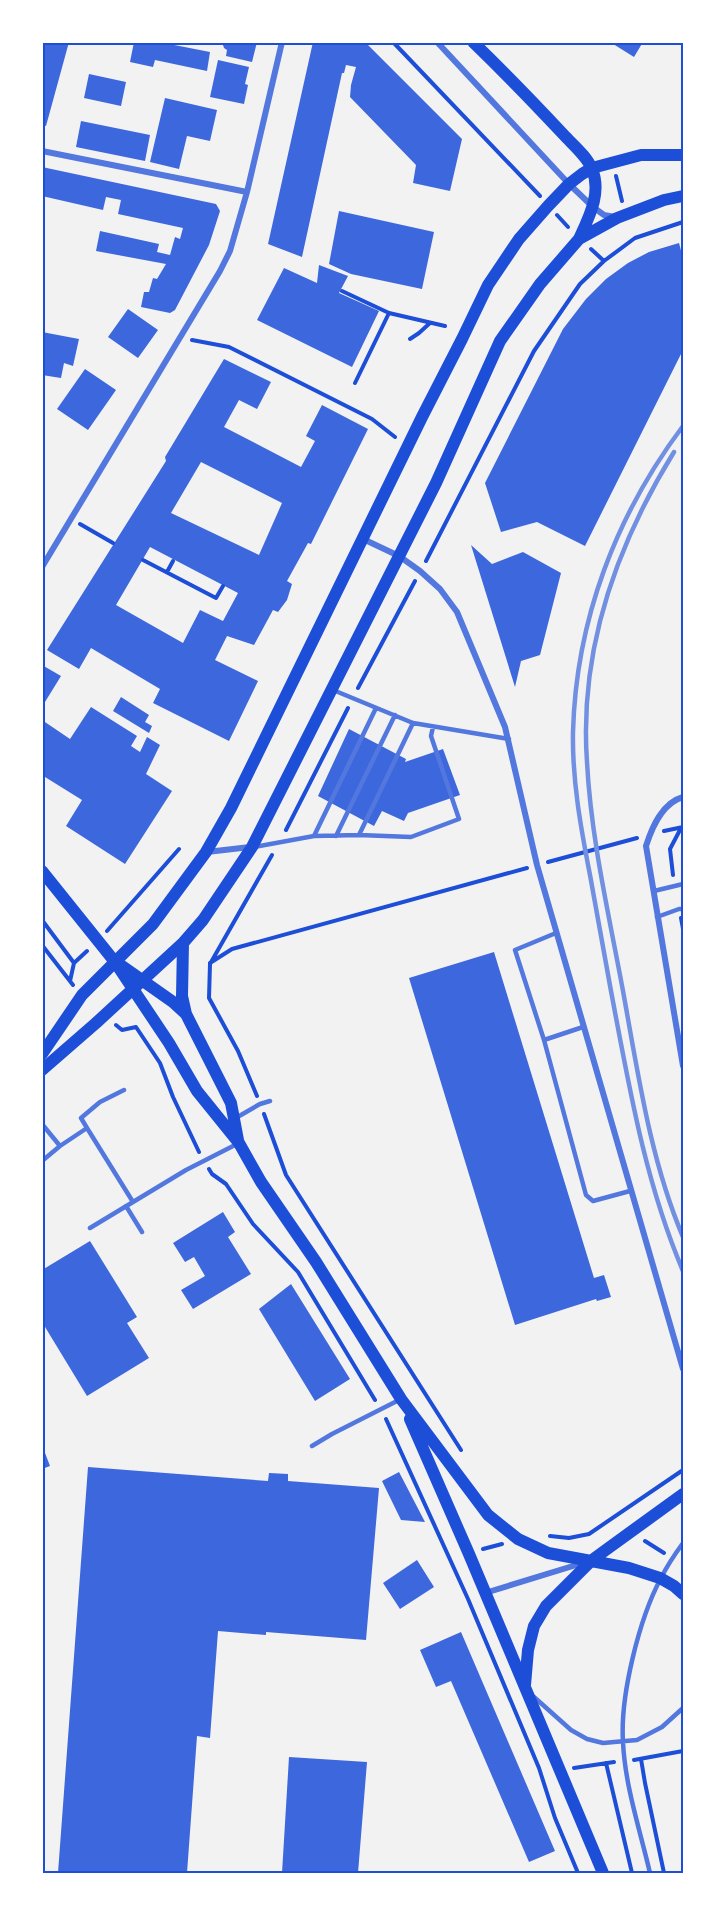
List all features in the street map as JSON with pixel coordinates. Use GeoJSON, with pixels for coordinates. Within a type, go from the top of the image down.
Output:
{"type":"FeatureCollection","features":[{"type":"Feature","properties":{"kind":"main road"},"geometry":{"type":"LineString","coordinates":[[42,1070],[183,943],[203,920],[252,847],[436,483],[500,341],[540,284],[579,239],[593,207],[596,189],[592,168],[544,114],[473,42]]}},
{"type":"Feature","properties":{"kind":"main road"},"geometry":{"type":"LineString","coordinates":[[42,1054],[82,994],[153,924],[206,852],[231,808],[488,285],[519,239],[569,184],[592,168],[641,154],[683,155]]}},
{"type":"Feature","properties":{"kind":"main road"},"geometry":{"type":"LineString","coordinates":[[579,239],[621,216],[664,200],[683,196]]}},
{"type":"Feature","properties":{"kind":"main road"},"geometry":{"type":"LineString","coordinates":[[42,871],[116,962],[169,1042],[197,1091],[239,1143],[261,1182],[316,1262],[401,1399],[488,1515],[518,1539],[548,1553],[629,1568],[660,1578],[683,1594]]}},
{"type":"Feature","properties":{"kind":"main road"},"geometry":{"type":"LineString","coordinates":[[183,943],[182,996],[186,1014],[231,1103],[239,1143]]}},
{"type":"Feature","properties":{"kind":"main road"},"geometry":{"type":"LineString","coordinates":[[116,962],[186,1014]]}},
{"type":"Feature","properties":{"kind":"main road"},"geometry":{"type":"LineString","coordinates":[[401,1399],[603,1873]]}},
{"type":"Feature","properties":{"kind":"main road"},"geometry":{"type":"LineString","coordinates":[[525,1689],[528,1650],[534,1626],[546,1606],[592,1560],[683,1494]]}},
{"type":"Feature","properties":{"kind":"street"},"geometry":{"type":"LineString","coordinates":[[42,567],[230,251],[247,192],[282,42]]}},
{"type":"Feature","properties":{"kind":"street"},"geometry":{"type":"LineString","coordinates":[[437,42],[593,207],[604,214],[621,216]]}},
{"type":"Feature","properties":{"kind":"street"},"geometry":{"type":"LineString","coordinates":[[42,151],[247,192]]}},
{"type":"Feature","properties":{"kind":"street"},"geometry":{"type":"LineString","coordinates":[[362,539],[399,556],[420,571],[440,589],[457,612],[509,739],[537,865],[683,1369]]}},
{"type":"Feature","properties":{"kind":"street"},"geometry":{"type":"LineString","coordinates":[[683,797],[675,799],[660,815],[646,846],[683,1066]]}},
{"type":"Feature","properties":{"kind":"street"},"geometry":{"type":"LineString","coordinates":[[206,852],[252,847]]}},
{"type":"Feature","properties":{"kind":"street"},"geometry":{"type":"LineString","coordinates":[[485,1593],[592,1560]]}},
{"type":"Feature","properties":{"kind":"lane"},"geometry":{"type":"LineString","coordinates":[[330,689],[413,723],[509,739]]}},
{"type":"Feature","properties":{"kind":"lane"},"geometry":{"type":"LineString","coordinates":[[314,836],[376,708]]}},
{"type":"Feature","properties":{"kind":"lane"},"geometry":{"type":"LineString","coordinates":[[336,836],[395,716]]}},
{"type":"Feature","properties":{"kind":"lane"},"geometry":{"type":"LineString","coordinates":[[358,835],[413,723]]}},
{"type":"Feature","properties":{"kind":"lane"},"geometry":{"type":"LineString","coordinates":[[252,847],[314,836],[411,837],[459,819],[431,736],[433,727]]}},
{"type":"Feature","properties":{"kind":"lane"},"geometry":{"type":"LineString","coordinates":[[654,891],[683,884]]}},
{"type":"Feature","properties":{"kind":"lane"},"geometry":{"type":"LineString","coordinates":[[657,917],[683,909]]}},
{"type":"Feature","properties":{"kind":"lane"},"geometry":{"type":"LineString","coordinates":[[556,933],[515,950],[544,1040],[586,1195],[593,1201],[630,1191]]}},
{"type":"Feature","properties":{"kind":"lane"},"geometry":{"type":"LineString","coordinates":[[544,1040],[583,1027]]}},
{"type":"Feature","properties":{"kind":"lane"},"geometry":{"type":"LineString","coordinates":[[124,1090],[100,1102],[81,1118],[134,1202]]}},
{"type":"Feature","properties":{"kind":"lane"},"geometry":{"type":"LineString","coordinates":[[234,1119],[270,1101]]}},
{"type":"Feature","properties":{"kind":"lane"},"geometry":{"type":"LineString","coordinates":[[42,1124],[60,1146]]}},
{"type":"Feature","properties":{"kind":"lane"},"geometry":{"type":"LineString","coordinates":[[42,1161],[87,1128]]}},
{"type":"Feature","properties":{"kind":"lane"},"geometry":{"type":"LineString","coordinates":[[90,1228],[203,1161],[239,1143]]}},
{"type":"Feature","properties":{"kind":"lane"},"geometry":{"type":"LineString","coordinates":[[126,1206],[142,1232]]}},
{"type":"Feature","properties":{"kind":"lane"},"geometry":{"type":"LineString","coordinates":[[312,1446],[380,1408],[401,1399]]}},
{"type":"Feature","properties":{"kind":"lane"},"geometry":{"type":"LineString","coordinates":[[650,1873],[630,1790],[622,1741],[631,1663],[644,1619],[660,1578],[683,1543]]}},
{"type":"Feature","properties":{"kind":"lane"},"geometry":{"type":"LineString","coordinates":[[525,1689],[571,1730],[587,1739],[603,1743],[637,1740],[662,1727],[683,1708]]}},
{"type":"Feature","properties":{"kind":"path"},"geometry":{"type":"LineString","coordinates":[[393,42],[579,239],[604,261]]}},
{"type":"Feature","properties":{"kind":"path"},"geometry":{"type":"LineString","coordinates":[[612,162],[621,216],[635,238]]}},
{"type":"Feature","properties":{"kind":"path"},"geometry":{"type":"LineString","coordinates":[[465,1456],[423,1394],[286,1174],[238,1051],[209,998],[210,964],[280,842],[534,351],[580,285],[604,261],[635,238],[683,222]]}},
{"type":"Feature","properties":{"kind":"path"},"geometry":{"type":"LineString","coordinates":[[342,291],[389,313],[445,326]]}},
{"type":"Feature","properties":{"kind":"path"},"geometry":{"type":"LineString","coordinates":[[355,383],[389,313]]}},
{"type":"Feature","properties":{"kind":"path"},"geometry":{"type":"LineString","coordinates":[[410,339],[431,322]]}},
{"type":"Feature","properties":{"kind":"path"},"geometry":{"type":"LineString","coordinates":[[180,338],[229,346],[372,419],[395,437]]}},
{"type":"Feature","properties":{"kind":"path"},"geometry":{"type":"LineString","coordinates":[[71,519],[113,543]]}},
{"type":"Feature","properties":{"kind":"path"},"geometry":{"type":"LineString","coordinates":[[142,560],[216,598],[222,586]]}},
{"type":"Feature","properties":{"kind":"path"},"geometry":{"type":"LineString","coordinates":[[167,572],[173,561]]}},
{"type":"Feature","properties":{"kind":"path"},"geometry":{"type":"LineString","coordinates":[[210,964],[232,949],[650,834]]}},
{"type":"Feature","properties":{"kind":"path"},"geometry":{"type":"LineString","coordinates":[[42,945],[70,981],[74,963],[122,916],[179,849]]}},
{"type":"Feature","properties":{"kind":"path"},"geometry":{"type":"LineString","coordinates":[[42,920],[74,963]]}},
{"type":"Feature","properties":{"kind":"path"},"geometry":{"type":"LineString","coordinates":[[136,1028],[160,1063],[203,1161],[212,1174],[226,1184],[254,1224],[298,1272],[392,1430],[451,1559],[539,1768],[555,1818],[578,1873]]}},
{"type":"Feature","properties":{"kind":"path"},"geometry":{"type":"LineString","coordinates":[[548,1536],[569,1538],[589,1534],[683,1470]]}},
{"type":"Feature","properties":{"kind":"path"},"geometry":{"type":"LineString","coordinates":[[451,1559],[518,1539]]}},
{"type":"Feature","properties":{"kind":"path"},"geometry":{"type":"LineString","coordinates":[[641,1759],[664,1873]]}},
{"type":"Feature","properties":{"kind":"path"},"geometry":{"type":"LineString","coordinates":[[606,1763],[633,1873]]}},
{"type":"Feature","properties":{"kind":"building"},"geometry":{"type":"Polygon","coordinates":[[[42,42],[69,42],[46,126],[42,125],[42,42]]]}},
{"type":"Feature","properties":{"kind":"building"},"geometry":{"type":"Polygon","coordinates":[[[134,42],[159,42],[210,52],[207,71],[155,60],[153,67],[130,62],[134,42]]]}},
{"type":"Feature","properties":{"kind":"building"},"geometry":{"type":"Polygon","coordinates":[[[222,42],[257,42],[252,62],[226,56],[227,50],[222,42]]]}},
{"type":"Feature","properties":{"kind":"building"},"geometry":{"type":"Polygon","coordinates":[[[313,42],[366,43],[462,139],[450,191],[413,183],[416,165],[350,97],[356,67],[346,65],[342,73],[302,257],[268,244],[313,42]]]}},
{"type":"Feature","properties":{"kind":"building"},"geometry":{"type":"Polygon","coordinates":[[[610,42],[643,42],[634,57],[610,42]]]}},
{"type":"Feature","properties":{"kind":"building"},"geometry":{"type":"Polygon","coordinates":[[[218,60],[249,67],[244,104],[210,97],[218,60]]]}},
{"type":"Feature","properties":{"kind":"building"},"geometry":{"type":"Polygon","coordinates":[[[89,74],[126,82],[121,106],[84,98],[89,74]]]}},
{"type":"Feature","properties":{"kind":"building"},"geometry":{"type":"Polygon","coordinates":[[[165,98],[217,110],[210,141],[187,136],[179,169],[150,162],[165,98]]]}},
{"type":"Feature","properties":{"kind":"building"},"geometry":{"type":"Polygon","coordinates":[[[81,121],[150,135],[145,161],[76,147],[81,121]]]}},
{"type":"Feature","properties":{"kind":"building"},"geometry":{"type":"Polygon","coordinates":[[[42,167],[216,204],[220,211],[209,245],[175,310],[170,313],[141,307],[144,292],[149,292],[153,278],[157,279],[166,264],[96,251],[100,231],[159,244],[157,252],[170,255],[175,237],[180,239],[183,228],[118,214],[121,200],[106,197],[103,210],[42,196],[42,167]]]}},
{"type":"Feature","properties":{"kind":"building"},"geometry":{"type":"Polygon","coordinates":[[[339,211],[434,232],[422,289],[351,274],[329,264],[339,211]]]}},
{"type":"Feature","properties":{"kind":"building"},"geometry":{"type":"Polygon","coordinates":[[[679,243],[683,258],[683,350],[585,546],[537,522],[501,532],[485,483],[563,329],[586,299],[606,279],[628,263],[649,252],[679,243]]]}},
{"type":"Feature","properties":{"kind":"building"},"geometry":{"type":"Polygon","coordinates":[[[319,265],[348,276],[339,293],[379,311],[352,367],[257,320],[284,268],[317,283],[319,265]]]}},
{"type":"Feature","properties":{"kind":"building"},"geometry":{"type":"Polygon","coordinates":[[[128,309],[158,330],[138,358],[108,337],[128,309]]]}},
{"type":"Feature","properties":{"kind":"building"},"geometry":{"type":"Polygon","coordinates":[[[42,332],[79,339],[73,366],[64,363],[61,378],[42,375],[42,332]]]}},
{"type":"Feature","properties":{"kind":"building"},"geometry":{"type":"Polygon","coordinates":[[[224,359],[271,382],[257,409],[239,400],[224,427],[301,467],[315,441],[306,436],[322,405],[368,429],[311,544],[308,543],[287,581],[292,584],[287,600],[278,612],[273,610],[254,645],[227,636],[215,660],[258,681],[229,741],[153,703],[160,689],[91,648],[79,669],[47,650],[166,461],[165,457],[224,359]],[[201,462],[171,513],[259,555],[282,503],[201,462]],[[150,547],[116,605],[183,643],[200,610],[223,621],[238,593],[150,547]]]}},
{"type":"Feature","properties":{"kind":"building"},"geometry":{"type":"Polygon","coordinates":[[[85,369],[116,390],[88,430],[57,409],[85,369]]]}},
{"type":"Feature","properties":{"kind":"building"},"geometry":{"type":"Polygon","coordinates":[[[471,545],[492,564],[523,552],[561,573],[540,655],[521,661],[515,687],[471,545]]]}},
{"type":"Feature","properties":{"kind":"building"},"geometry":{"type":"Polygon","coordinates":[[[42,665],[61,676],[45,702],[42,700],[42,665]]]}},
{"type":"Feature","properties":{"kind":"building"},"geometry":{"type":"Polygon","coordinates":[[[121,697],[149,715],[145,722],[152,726],[149,733],[113,711],[121,697]]]}},
{"type":"Feature","properties":{"kind":"building"},"geometry":{"type":"Polygon","coordinates":[[[91,707],[137,736],[131,746],[140,752],[147,737],[160,745],[146,774],[172,791],[125,864],[66,826],[82,800],[45,777],[42,781],[42,720],[70,739],[91,707]]]}},
{"type":"Feature","properties":{"kind":"building"},"geometry":{"type":"Polygon","coordinates":[[[349,729],[406,759],[405,762],[443,749],[460,795],[408,813],[404,821],[382,811],[374,826],[318,796],[349,729]]]}},
{"type":"Feature","properties":{"kind":"building"},"geometry":{"type":"Polygon","coordinates":[[[494,952],[594,1278],[604,1275],[611,1297],[597,1301],[596,1299],[515,1325],[409,978],[494,952]]]}},
{"type":"Feature","properties":{"kind":"building"},"geometry":{"type":"Polygon","coordinates":[[[223,1212],[235,1232],[228,1237],[251,1274],[193,1309],[181,1290],[205,1276],[194,1257],[185,1262],[173,1243],[223,1212]]]}},
{"type":"Feature","properties":{"kind":"building"},"geometry":{"type":"Polygon","coordinates":[[[90,1241],[137,1317],[127,1323],[149,1358],[87,1396],[42,1322],[42,1270],[90,1241]]]}},
{"type":"Feature","properties":{"kind":"building"},"geometry":{"type":"Polygon","coordinates":[[[291,1284],[350,1379],[315,1401],[259,1309],[291,1284]]]}},
{"type":"Feature","properties":{"kind":"building"},"geometry":{"type":"Polygon","coordinates":[[[42,1445],[50,1466],[42,1469],[42,1445]]]}},
{"type":"Feature","properties":{"kind":"building"},"geometry":{"type":"Polygon","coordinates":[[[88,1467],[268,1481],[269,1473],[288,1474],[288,1481],[379,1488],[366,1640],[266,1632],[266,1635],[218,1631],[210,1738],[197,1736],[187,1873],[58,1873],[88,1467]]]}},
{"type":"Feature","properties":{"kind":"building"},"geometry":{"type":"Polygon","coordinates":[[[399,1472],[425,1522],[401,1520],[382,1481],[399,1472]]]}},
{"type":"Feature","properties":{"kind":"building"},"geometry":{"type":"Polygon","coordinates":[[[417,1560],[434,1587],[400,1609],[383,1583],[417,1560]]]}},
{"type":"Feature","properties":{"kind":"building"},"geometry":{"type":"Polygon","coordinates":[[[461,1632],[555,1851],[529,1862],[451,1681],[436,1687],[420,1650],[461,1632]]]}},
{"type":"Feature","properties":{"kind":"building"},"geometry":{"type":"Polygon","coordinates":[[[289,1757],[367,1762],[358,1873],[282,1873],[289,1757]]]}},
{"type":"Feature","properties":{"kind":"railway"},"geometry":{"type":"LineString","coordinates":[[683,426],[659,460],[638,496],[604,570],[591,609],[582,649],[573,732],[580,822],[632,1098],[658,1203],[683,1271]]}},
{"type":"Feature","properties":{"kind":"railway"},"geometry":{"type":"LineString","coordinates":[[674,452],[635,524],[606,600],[589,680],[586,720],[589,791],[601,877],[653,1147],[683,1237]]}}]}
